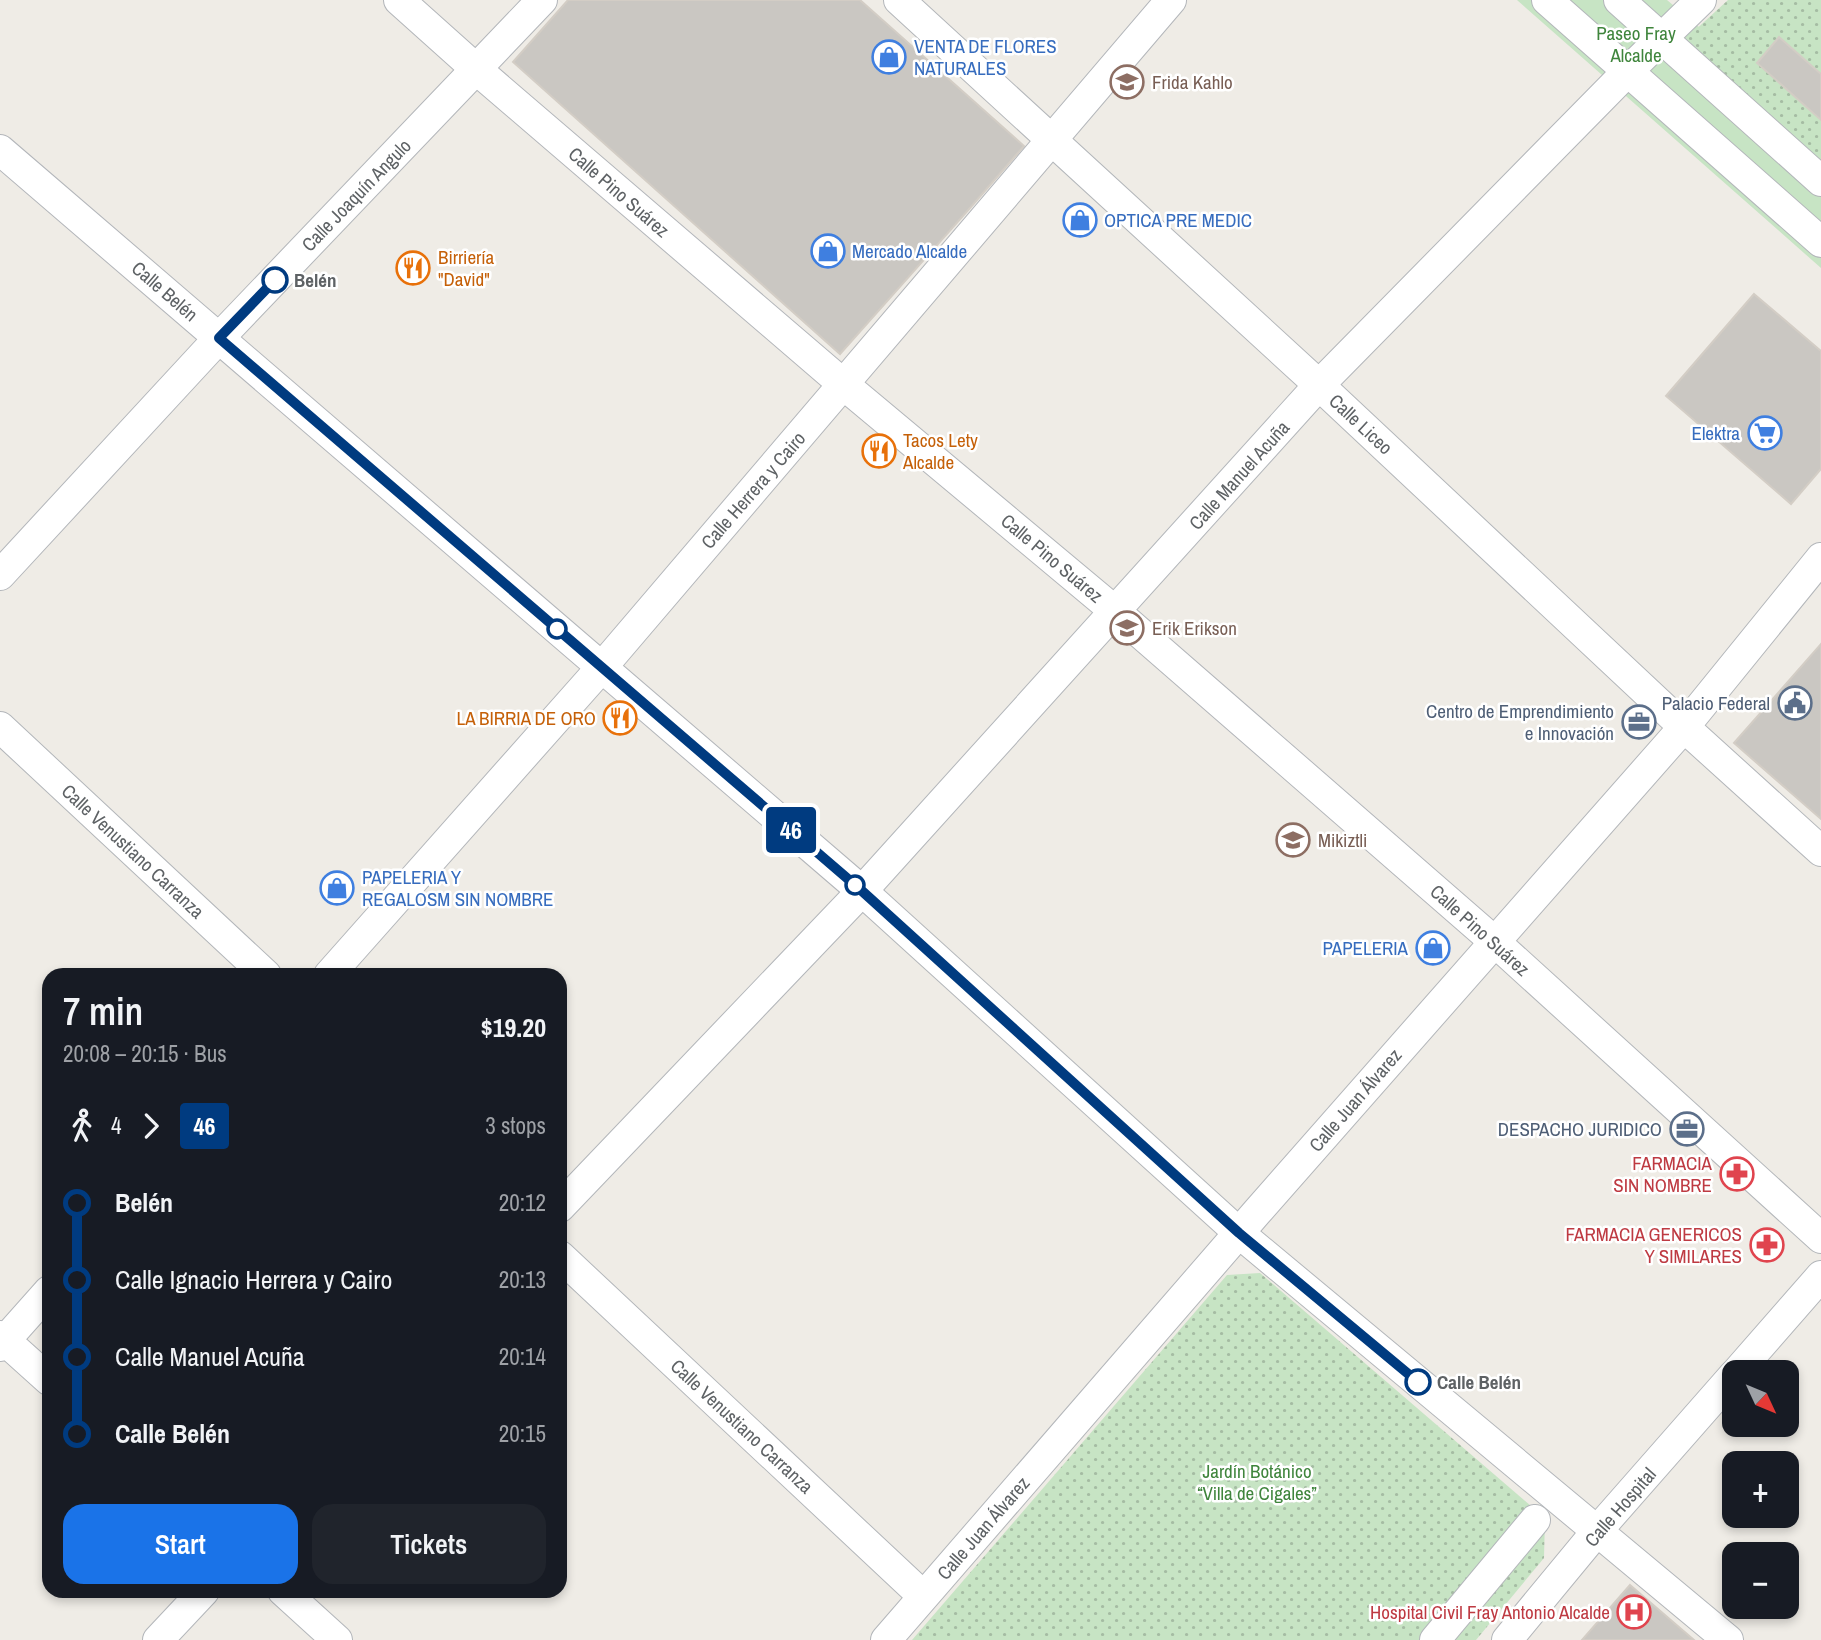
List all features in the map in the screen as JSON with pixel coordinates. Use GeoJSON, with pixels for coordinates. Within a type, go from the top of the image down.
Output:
{"type":"FeatureCollection","features":[{"type":"Feature","properties":{"kind":"street","name":"Calle Pino Suárez"},"geometry":{"type":"LineString","coordinates":[[399,0],[843,384],[1116,612],[1494,942],[1821,1238]]}},
{"type":"Feature","properties":{"kind":"street","name":"Calle Joaquín Angulo"},"geometry":{"type":"LineString","coordinates":[[0,575],[219,338],[542,0]]}},
{"type":"Feature","properties":{"kind":"street","name":"Calle Liceo"},"geometry":{"type":"LineString","coordinates":[[900,0],[1821,851]]}},
{"type":"Feature","properties":{"kind":"street","name":"Calle Herrera y Cairo"},"geometry":{"type":"LineString","coordinates":[[335,968],[602,667],[1171,0]]}},
{"type":"Feature","properties":{"kind":"street"},"geometry":{"type":"LineString","coordinates":[[1548,0],[1821,242]]}},
{"type":"Feature","properties":{"kind":"street"},"geometry":{"type":"LineString","coordinates":[[1619,0],[1821,181]]}},
{"type":"Feature","properties":{"kind":"street","name":"Calle Manuel Acuña"},"geometry":{"type":"LineString","coordinates":[[567,1200],[862,891],[1319,385],[1701,0]]}},
{"type":"Feature","properties":{"kind":"street","name":"Calle Belén"},"geometry":{"type":"LineString","coordinates":[[0,150],[862,891],[1239,1233],[1728,1640]]}},
{"type":"Feature","properties":{"kind":"street","name":"Calle Juan Álvarez"},"geometry":{"type":"LineString","coordinates":[[886,1640],[1684,727],[1821,558]]}},
{"type":"Feature","properties":{"kind":"street","name":"Calle Venustiano Carranza"},"geometry":{"type":"LineString","coordinates":[[0,727],[258,968]]}},
{"type":"Feature","properties":{"kind":"street","name":"Calle Venustiano Carranza"},"geometry":{"type":"LineString","coordinates":[[567,1263],[923,1596]]}},
{"type":"Feature","properties":{"kind":"street","name":"Calle Hospital"},"geometry":{"type":"LineString","coordinates":[[1747,1360],[1821,1276]]}},
{"type":"Feature","properties":{"kind":"street"},"geometry":{"type":"LineString","coordinates":[[42,1298],[2,1341],[42,1374]]}},
{"type":"Feature","properties":{"kind":"street","name":"Calle Hospital"},"geometry":{"type":"LineString","coordinates":[[1507,1640],[1597,1531],[1722,1389]]}},
{"type":"Feature","properties":{"kind":"street"},"geometry":{"type":"LineString","coordinates":[[1435,1640],[1535,1520]]}},
{"type":"Feature","properties":{"kind":"street"},"geometry":{"type":"LineString","coordinates":[[158,1640],[197,1598]]}},
{"type":"Feature","properties":{"kind":"street"},"geometry":{"type":"LineString","coordinates":[[291,1598],[337,1640]]}},
{"type":"Feature","properties":{"kind":"green space","name":"Paseo Fray Alcalde"},"geometry":{"type":"Polygon","coordinates":[[[1517,0],[1667,0],[1699,27],[1681,44],[1821,169],[1821,268],[1517,0]]]}},
{"type":"Feature","properties":{"kind":"green space"},"geometry":{"type":"Polygon","coordinates":[[[1728,0],[1821,0],[1821,169],[1680,44],[1728,0]]]}},
{"type":"Feature","properties":{"kind":"green space","name":"Jardín Botánico “Villa de Cigales”"},"geometry":{"type":"Polygon","coordinates":[[[1260,1273],[1545,1518],[1544,1558],[1476,1640],[912,1640],[1227,1275],[1260,1273]]]}},
{"type":"Feature","properties":{"kind":"building","name":"Mercado Alcalde"},"geometry":{"type":"Polygon","coordinates":[[[568,0],[860,0],[1024,146],[840,354],[513,62],[568,0]]]}},
{"type":"Feature","properties":{"kind":"building"},"geometry":{"type":"Polygon","coordinates":[[[1779,37],[1821,74],[1821,120],[1757,63],[1779,37]]]}},
{"type":"Feature","properties":{"kind":"building","name":"Elektra"},"geometry":{"type":"Polygon","coordinates":[[[1754,294],[1821,351],[1821,469],[1791,504],[1666,396],[1754,294]]]}},
{"type":"Feature","properties":{"kind":"building","name":"Palacio Federal"},"geometry":{"type":"Polygon","coordinates":[[[1821,644],[1821,819],[1734,743],[1821,644]]]}},
{"type":"Feature","properties":{"kind":"building","name":"Hospital Civil Fray Antonio Alcalde"},"geometry":{"type":"Polygon","coordinates":[[[1630,1585],[1694,1640],[1582,1640],[1630,1585]]]}},
{"type":"Feature","properties":{"kind":"bus line","name":"46"},"geometry":{"type":"LineString","coordinates":[[275,280],[219,338],[862,891],[1239,1233],[1418,1382]]}},
{"type":"Feature","properties":{"kind":"place","name":"VENTA DE FLORES NATURALES"},"geometry":{"type":"Point","coordinates":[889,57]}},
{"type":"Feature","properties":{"kind":"place","name":"Frida Kahlo"},"geometry":{"type":"Point","coordinates":[1127,82]}},
{"type":"Feature","properties":{"kind":"place","name":"OPTICA PRE MEDIC"},"geometry":{"type":"Point","coordinates":[1080,220]}},
{"type":"Feature","properties":{"kind":"place","name":"Mercado Alcalde"},"geometry":{"type":"Point","coordinates":[828,251]}},
{"type":"Feature","properties":{"kind":"place","name":"Birriería \"David\""},"geometry":{"type":"Point","coordinates":[413,268]}},
{"type":"Feature","properties":{"kind":"place","name":"Belén"},"geometry":{"type":"Point","coordinates":[275,280]}},
{"type":"Feature","properties":{"kind":"place","name":"Elektra"},"geometry":{"type":"Point","coordinates":[1765,433]}},
{"type":"Feature","properties":{"kind":"place","name":"Tacos Lety Alcalde"},"geometry":{"type":"Point","coordinates":[879,451]}},
{"type":"Feature","properties":{"kind":"place","name":"Erik Erikson"},"geometry":{"type":"Point","coordinates":[1127,628]}},
{"type":"Feature","properties":{"kind":"place","name":"Palacio Federal"},"geometry":{"type":"Point","coordinates":[1795,703]}},
{"type":"Feature","properties":{"kind":"place","name":"LA BIRRIA DE ORO"},"geometry":{"type":"Point","coordinates":[620,718]}},
{"type":"Feature","properties":{"kind":"place","name":"Centro de Emprendimiento e Innovación"},"geometry":{"type":"Point","coordinates":[1639,722]}},
{"type":"Feature","properties":{"kind":"place","name":"Mikiztli"},"geometry":{"type":"Point","coordinates":[1293,840]}},
{"type":"Feature","properties":{"kind":"place","name":"PAPELERIA Y REGALOSM SIN NOMBRE"},"geometry":{"type":"Point","coordinates":[337,888]}},
{"type":"Feature","properties":{"kind":"place","name":"PAPELERIA"},"geometry":{"type":"Point","coordinates":[1433,948]}},
{"type":"Feature","properties":{"kind":"place","name":"DESPACHO JURIDICO"},"geometry":{"type":"Point","coordinates":[1687,1129]}},
{"type":"Feature","properties":{"kind":"place","name":"FARMACIA SIN NOMBRE"},"geometry":{"type":"Point","coordinates":[1737,1174]}},
{"type":"Feature","properties":{"kind":"place","name":"FARMACIA GENERICOS Y SIMILARES"},"geometry":{"type":"Point","coordinates":[1767,1245]}},
{"type":"Feature","properties":{"kind":"place","name":"Calle Belén"},"geometry":{"type":"Point","coordinates":[1418,1382]}},
{"type":"Feature","properties":{"kind":"place","name":"Hospital Civil Fray Antonio Alcalde"},"geometry":{"type":"Point","coordinates":[1634,1612]}}]}
